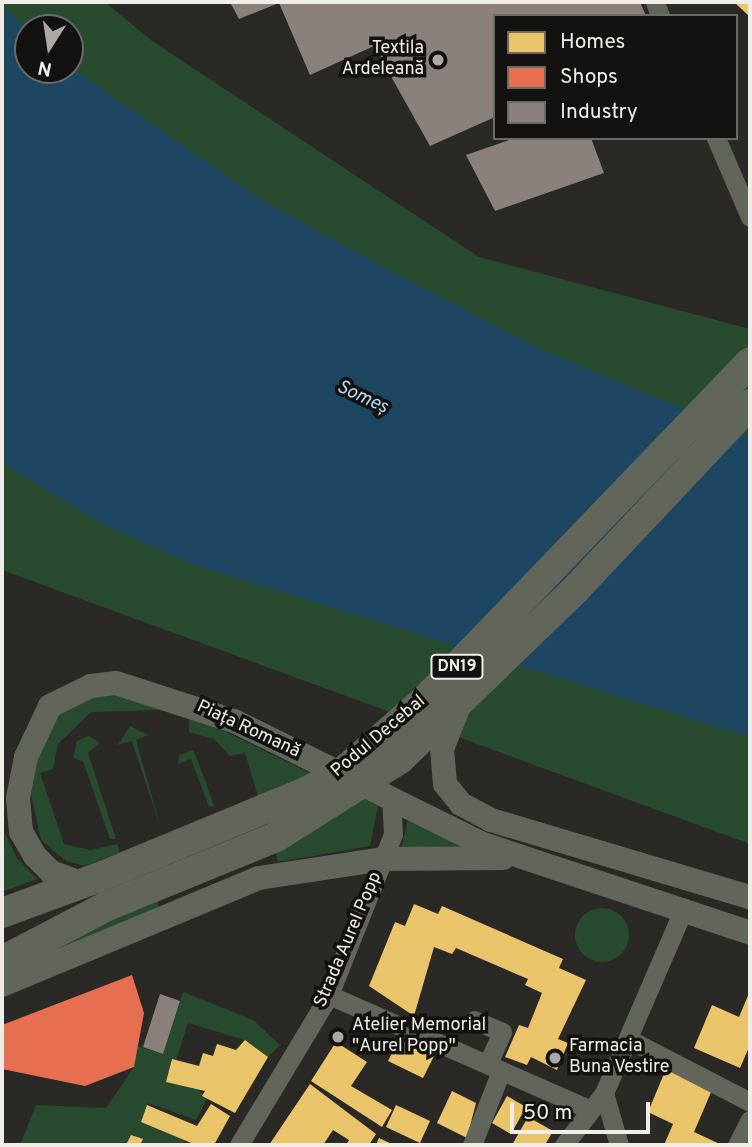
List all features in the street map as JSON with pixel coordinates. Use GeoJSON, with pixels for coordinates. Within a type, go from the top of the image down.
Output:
{"type":"FeatureCollection","features":[{"type":"Feature","properties":{"kind":"main road","name":"Podul Decebal"},"geometry":{"type":"LineString","coordinates":[[95,889],[306,792],[345,770],[426,699],[750,362]]}},
{"type":"Feature","properties":{"kind":"main road","name":"Podul Decebal"},"geometry":{"type":"LineString","coordinates":[[95,889],[276,837],[400,760],[459,706],[750,404]]}},
{"type":"Feature","properties":{"kind":"main road","name":"DN19"},"geometry":{"type":"LineString","coordinates":[[2,913],[95,889]]}},
{"type":"Feature","properties":{"kind":"main road","name":"DN19"},"geometry":{"type":"LineString","coordinates":[[2,961],[95,889]]}},
{"type":"Feature","properties":{"kind":"street"},"geometry":{"type":"LineString","coordinates":[[717,140],[750,217]]}},
{"type":"Feature","properties":{"kind":"street","name":"Piața Romană"},"geometry":{"type":"LineString","coordinates":[[95,889],[51,872],[34,856],[21,832],[18,798],[26,757],[50,706],[91,686],[116,683],[234,721],[391,800],[528,859],[684,908],[750,933]]}},
{"type":"Feature","properties":{"kind":"street","name":"Podul Decebal"},"geometry":{"type":"LineString","coordinates":[[459,706],[442,749],[445,784],[461,804],[491,820],[750,897]]}},
{"type":"Feature","properties":{"kind":"street","name":"Piața Romană"},"geometry":{"type":"LineString","coordinates":[[2,822],[18,798]]}},
{"type":"Feature","properties":{"kind":"street","name":"Strada Aurel Popp"},"geometry":{"type":"LineString","coordinates":[[239,1145],[329,995],[396,824],[391,800]]}},
{"type":"Feature","properties":{"kind":"street","name":"Piața Romană"},"geometry":{"type":"LineString","coordinates":[[2,985],[259,878],[383,859],[528,859]]}},
{"type":"Feature","properties":{"kind":"street"},"geometry":{"type":"LineString","coordinates":[[564,1145],[589,1109],[604,1093],[684,908]]}},
{"type":"Feature","properties":{"kind":"street"},"geometry":{"type":"LineString","coordinates":[[329,995],[589,1109]]}},
{"type":"Feature","properties":{"kind":"street"},"geometry":{"type":"LineString","coordinates":[[472,1145],[495,1068],[502,1032],[474,1020]]}},
{"type":"Feature","properties":{"kind":"street"},"geometry":{"type":"LineString","coordinates":[[628,1039],[750,1102]]}},
{"type":"Feature","properties":{"kind":"street"},"geometry":{"type":"LineString","coordinates":[[604,1093],[619,1145]]}},
{"type":"Feature","properties":{"kind":"street"},"geometry":{"type":"LineString","coordinates":[[737,1145],[750,1120]]}},
{"type":"Feature","properties":{"kind":"green space"},"geometry":{"type":"Polygon","coordinates":[[[2,2],[105,2],[152,41],[479,257],[750,329],[750,844],[2,570],[2,2]]]}},
{"type":"Feature","properties":{"kind":"green space"},"geometry":{"type":"Polygon","coordinates":[[[106,691],[159,705],[158,710],[91,712],[58,744],[53,769],[40,773],[64,844],[90,850],[117,844],[120,852],[85,866],[66,861],[41,840],[31,794],[40,746],[56,719],[69,703],[106,691]]]}},
{"type":"Feature","properties":{"kind":"green space"},"geometry":{"type":"Polygon","coordinates":[[[189,714],[378,806],[370,846],[278,862],[245,753],[230,756],[214,739],[189,732],[189,714]]]}},
{"type":"Feature","properties":{"kind":"green space"},"geometry":{"type":"Polygon","coordinates":[[[130,726],[148,735],[136,740],[160,826],[132,741],[118,745],[130,726]]]}},
{"type":"Feature","properties":{"kind":"green space"},"geometry":{"type":"Polygon","coordinates":[[[89,736],[100,743],[88,753],[116,839],[110,839],[83,761],[73,758],[77,741],[89,736]]]}},
{"type":"Feature","properties":{"kind":"green space"},"geometry":{"type":"Polygon","coordinates":[[[193,750],[214,806],[209,807],[191,759],[178,764],[179,755],[193,750]]]}},
{"type":"Feature","properties":{"kind":"green space"},"geometry":{"type":"Polygon","coordinates":[[[409,815],[470,845],[401,849],[409,815]]]}},
{"type":"Feature","properties":{"kind":"green space"},"geometry":{"type":"Polygon","coordinates":[[[5,833],[17,858],[37,879],[2,892],[5,833]]]}},
{"type":"Feature","properties":{"kind":"green space"},"geometry":{"type":"Polygon","coordinates":[[[158,898],[158,908],[8,972],[70,933],[158,898]]]}},
{"type":"Feature","properties":{"kind":"green space"},"geometry":{"type":"Polygon","coordinates":[[[607,908],[617,912],[625,920],[629,935],[625,950],[617,958],[597,962],[587,958],[579,950],[575,930],[579,920],[587,912],[607,908]]]}},
{"type":"Feature","properties":{"kind":"green space"},"geometry":{"type":"Polygon","coordinates":[[[183,992],[253,1020],[280,1045],[268,1057],[245,1040],[188,1023],[176,1061],[170,1059],[207,1099],[196,1120],[148,1103],[141,1121],[185,1141],[183,1145],[140,1145],[142,1139],[131,1135],[126,1145],[20,1145],[36,1105],[106,1108],[134,1067],[134,1045],[163,1054],[183,992]]]}},
{"type":"Feature","properties":{"kind":"water","name":"Someș"},"geometry":{"type":"Polygon","coordinates":[[[2,5],[14,17],[14,84],[84,84],[84,77],[258,198],[381,266],[540,349],[750,437],[750,737],[189,563],[105,525],[2,463],[2,5]]]}},
{"type":"Feature","properties":{"kind":"building: Homes"},"geometry":{"type":"Polygon","coordinates":[[[734,2],[750,2],[750,17],[734,2]]]}},
{"type":"Feature","properties":{"kind":"building: Homes"},"geometry":{"type":"Polygon","coordinates":[[[414,904],[438,914],[442,906],[563,959],[559,968],[586,980],[558,1039],[568,1043],[557,1070],[531,1057],[527,1065],[505,1057],[519,1025],[528,1028],[542,993],[525,985],[528,979],[456,948],[452,954],[434,947],[414,1016],[369,986],[395,922],[405,926],[414,904]]]}},
{"type":"Feature","properties":{"kind":"building: Homes"},"geometry":{"type":"Polygon","coordinates":[[[750,991],[750,1045],[740,1068],[694,1048],[712,1005],[739,1017],[750,991]]]}},
{"type":"Feature","properties":{"kind":"building: Homes"},"geometry":{"type":"Polygon","coordinates":[[[399,1039],[434,1056],[423,1078],[388,1061],[399,1039]]]}},
{"type":"Feature","properties":{"kind":"building: Homes"},"geometry":{"type":"Polygon","coordinates":[[[245,1040],[268,1057],[235,1113],[202,1096],[205,1091],[166,1082],[172,1059],[199,1066],[203,1053],[213,1056],[217,1044],[236,1050],[245,1040]]]}},
{"type":"Feature","properties":{"kind":"building: Homes"},"geometry":{"type":"Polygon","coordinates":[[[336,1042],[367,1062],[351,1086],[392,1110],[382,1127],[311,1081],[336,1042]]]}},
{"type":"Feature","properties":{"kind":"building: Homes"},"geometry":{"type":"Polygon","coordinates":[[[666,1069],[712,1090],[694,1132],[722,1145],[664,1145],[673,1124],[648,1112],[666,1069]]]}},
{"type":"Feature","properties":{"kind":"building: Homes"},"geometry":{"type":"Polygon","coordinates":[[[310,1084],[376,1134],[369,1145],[346,1145],[349,1140],[333,1130],[323,1145],[269,1145],[310,1084]]]}},
{"type":"Feature","properties":{"kind":"building: Homes"},"geometry":{"type":"Polygon","coordinates":[[[452,1091],[476,1103],[467,1138],[437,1123],[452,1091]]]}},
{"type":"Feature","properties":{"kind":"building: Homes"},"geometry":{"type":"Polygon","coordinates":[[[507,1096],[526,1107],[511,1134],[492,1123],[507,1096]]]}},
{"type":"Feature","properties":{"kind":"building: Homes"},"geometry":{"type":"Polygon","coordinates":[[[211,1104],[230,1116],[214,1145],[196,1145],[141,1122],[147,1105],[197,1126],[211,1104]]]}},
{"type":"Feature","properties":{"kind":"building: Homes"},"geometry":{"type":"Polygon","coordinates":[[[396,1105],[430,1121],[420,1143],[386,1127],[396,1105]]]}},
{"type":"Feature","properties":{"kind":"building: Homes"},"geometry":{"type":"Polygon","coordinates":[[[528,1117],[553,1131],[545,1145],[512,1145],[528,1117]]]}},
{"type":"Feature","properties":{"kind":"building: Homes"},"geometry":{"type":"Polygon","coordinates":[[[131,1135],[143,1139],[140,1145],[126,1145],[131,1135]]]}},
{"type":"Feature","properties":{"kind":"building: Homes"},"geometry":{"type":"Polygon","coordinates":[[[379,1138],[394,1145],[376,1145],[379,1138]]]}},
{"type":"Feature","properties":{"kind":"building: Shops"},"geometry":{"type":"Polygon","coordinates":[[[132,975],[144,1013],[134,1067],[85,1086],[2,1069],[2,1025],[132,975]]]}},
{"type":"Feature","properties":{"kind":"building: Industry","name":"Textila Ardeleană"},"geometry":{"type":"Polygon","coordinates":[[[230,2],[640,2],[645,14],[493,14],[493,118],[430,146],[374,46],[310,75],[279,3],[239,19],[230,2]]]}},
{"type":"Feature","properties":{"kind":"building: Industry"},"geometry":{"type":"Polygon","coordinates":[[[509,140],[592,140],[604,173],[495,211],[466,155],[509,140]]]}},
{"type":"Feature","properties":{"kind":"building: Industry"},"geometry":{"type":"Polygon","coordinates":[[[160,994],[180,1001],[163,1054],[143,1047],[160,994]]]}},
{"type":"Feature","properties":{"kind":"place","name":"Textila Ardeleană"},"geometry":{"type":"Point","coordinates":[438,60]}},
{"type":"Feature","properties":{"kind":"place","name":"Atelier Memorial \"Aurel Popp\""},"geometry":{"type":"Point","coordinates":[338,1037]}},
{"type":"Feature","properties":{"kind":"place","name":"Farmacia Buna Vestire"},"geometry":{"type":"Point","coordinates":[555,1058]}}]}
